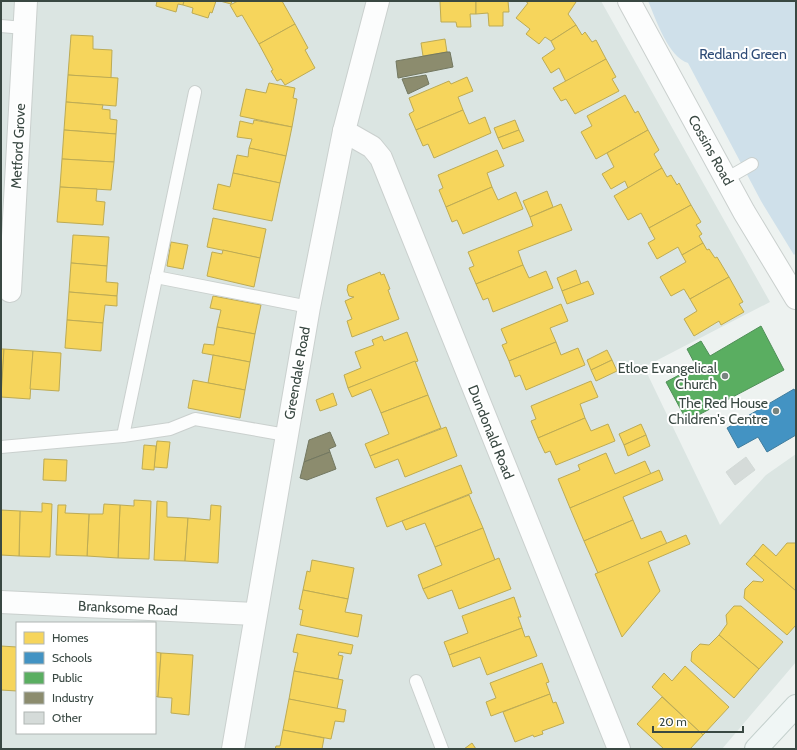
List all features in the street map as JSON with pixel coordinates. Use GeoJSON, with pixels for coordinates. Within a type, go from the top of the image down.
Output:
{"type":"FeatureCollection","features":[{"type":"Feature","properties":{"kind":"main road"},"geometry":{"type":"LineString","coordinates":[[756,749],[796,706]]}},
{"type":"Feature","properties":{"kind":"street","name":"Metford Grove"},"geometry":{"type":"LineString","coordinates":[[10,292],[26,1]]}},
{"type":"Feature","properties":{"kind":"street","name":"Greendale Road"},"geometry":{"type":"LineString","coordinates":[[232,749],[309,307],[344,131],[378,1]]}},
{"type":"Feature","properties":{"kind":"street","name":"Cossins Road"},"geometry":{"type":"LineString","coordinates":[[629,1],[744,212],[796,298]]}},
{"type":"Feature","properties":{"kind":"street","name":"Dundonald Road"},"geometry":{"type":"LineString","coordinates":[[344,131],[372,147],[381,158],[619,749]]}},
{"type":"Feature","properties":{"kind":"street","name":"Branksome Road"},"geometry":{"type":"LineString","coordinates":[[1,602],[255,614]]}},
{"type":"Feature","properties":{"kind":"lane"},"geometry":{"type":"LineString","coordinates":[[1,26],[24,28]]}},
{"type":"Feature","properties":{"kind":"lane"},"geometry":{"type":"LineString","coordinates":[[123,436],[195,92]]}},
{"type":"Feature","properties":{"kind":"lane"},"geometry":{"type":"LineString","coordinates":[[726,179],[752,164]]}},
{"type":"Feature","properties":{"kind":"lane"},"geometry":{"type":"LineString","coordinates":[[156,277],[309,307]]}},
{"type":"Feature","properties":{"kind":"lane"},"geometry":{"type":"LineString","coordinates":[[1,447],[123,436],[170,430],[195,419],[286,436]]}},
{"type":"Feature","properties":{"kind":"lane"},"geometry":{"type":"LineString","coordinates":[[416,681],[442,749]]}},
{"type":"Feature","properties":{"kind":"shaded area"},"geometry":{"type":"Polygon","coordinates":[[[1,1],[601,1],[770,302],[644,367],[720,525],[766,475],[796,454],[796,662],[722,749],[1,749],[1,1]]]}},
{"type":"Feature","properties":{"kind":"green space","name":"Redland Green"},"geometry":{"type":"Polygon","coordinates":[[[648,1],[796,1],[796,253],[794,255],[761,201],[688,63],[674,53],[659,27],[648,1]]]}},
{"type":"Feature","properties":{"kind":"building: Homes"},"geometry":{"type":"Polygon","coordinates":[[[157,1],[184,1],[183,5],[178,4],[176,12],[156,6],[157,1]]]}},
{"type":"Feature","properties":{"kind":"building: Homes"},"geometry":{"type":"Polygon","coordinates":[[[184,1],[216,1],[212,13],[210,12],[208,18],[192,13],[193,8],[183,5],[184,1]]]}},
{"type":"Feature","properties":{"kind":"building: Homes"},"geometry":{"type":"Polygon","coordinates":[[[220,1],[232,1],[231,4],[220,1]]]}},
{"type":"Feature","properties":{"kind":"building: Homes"},"geometry":{"type":"Polygon","coordinates":[[[238,1],[282,1],[295,24],[259,44],[242,15],[237,17],[230,5],[238,1]]]}},
{"type":"Feature","properties":{"kind":"building: Homes"},"geometry":{"type":"Polygon","coordinates":[[[440,1],[476,1],[476,14],[470,14],[471,27],[457,27],[456,22],[441,22],[440,1]]]}},
{"type":"Feature","properties":{"kind":"building: Homes"},"geometry":{"type":"Polygon","coordinates":[[[476,1],[508,1],[509,12],[503,12],[503,26],[489,26],[488,13],[476,14],[476,1]]]}},
{"type":"Feature","properties":{"kind":"building: Homes"},"geometry":{"type":"Polygon","coordinates":[[[525,1],[575,1],[576,2],[568,14],[576,25],[551,41],[545,37],[539,44],[526,34],[530,29],[516,18],[528,3],[525,1]]]}},
{"type":"Feature","properties":{"kind":"building: Homes"},"geometry":{"type":"Polygon","coordinates":[[[295,24],[308,48],[305,50],[315,68],[285,85],[281,79],[277,81],[271,71],[273,70],[259,44],[295,24]]]}},
{"type":"Feature","properties":{"kind":"building: Homes"},"geometry":{"type":"Polygon","coordinates":[[[576,25],[582,35],[585,32],[592,42],[596,40],[606,59],[566,82],[559,68],[551,73],[542,58],[555,49],[551,41],[576,25]]]}},
{"type":"Feature","properties":{"kind":"building: Homes"},"geometry":{"type":"Polygon","coordinates":[[[71,35],[93,36],[93,49],[112,50],[111,78],[68,75],[71,35]]]}},
{"type":"Feature","properties":{"kind":"building: Homes"},"geometry":{"type":"Polygon","coordinates":[[[445,39],[447,52],[423,56],[421,43],[445,39]]]}},
{"type":"Feature","properties":{"kind":"building: Homes"},"geometry":{"type":"Polygon","coordinates":[[[606,59],[616,77],[612,79],[619,91],[575,114],[566,99],[561,101],[553,88],[606,59]]]}},
{"type":"Feature","properties":{"kind":"building: Homes"},"geometry":{"type":"Polygon","coordinates":[[[68,75],[118,78],[116,106],[66,102],[68,75]]]}},
{"type":"Feature","properties":{"kind":"building: Homes"},"geometry":{"type":"Polygon","coordinates":[[[467,77],[473,91],[458,97],[463,110],[416,130],[409,114],[414,111],[409,98],[449,81],[451,84],[467,77]]]}},
{"type":"Feature","properties":{"kind":"building: Homes"},"geometry":{"type":"Polygon","coordinates":[[[269,83],[295,88],[293,98],[297,99],[292,127],[240,116],[246,89],[266,93],[269,83]]]}},
{"type":"Feature","properties":{"kind":"building: Homes"},"geometry":{"type":"Polygon","coordinates":[[[625,95],[635,113],[638,111],[648,130],[596,159],[581,132],[592,126],[587,116],[625,95]]]}},
{"type":"Feature","properties":{"kind":"building: Homes"},"geometry":{"type":"Polygon","coordinates":[[[66,102],[103,105],[102,109],[110,110],[110,119],[117,120],[116,134],[64,130],[66,102]]]}},
{"type":"Feature","properties":{"kind":"building: Homes"},"geometry":{"type":"Polygon","coordinates":[[[463,110],[469,124],[485,117],[491,133],[434,158],[428,144],[423,146],[416,130],[463,110]]]}},
{"type":"Feature","properties":{"kind":"building: Homes"},"geometry":{"type":"Polygon","coordinates":[[[254,120],[292,127],[286,156],[249,148],[252,139],[237,137],[240,121],[253,124],[254,120]]]}},
{"type":"Feature","properties":{"kind":"building: Homes"},"geometry":{"type":"Polygon","coordinates":[[[515,120],[519,130],[498,138],[494,128],[515,120]]]}},
{"type":"Feature","properties":{"kind":"building: Homes"},"geometry":{"type":"Polygon","coordinates":[[[64,130],[116,134],[114,162],[62,159],[64,130]]]}},
{"type":"Feature","properties":{"kind":"building: Homes"},"geometry":{"type":"Polygon","coordinates":[[[519,130],[524,141],[503,149],[498,138],[519,130]]]}},
{"type":"Feature","properties":{"kind":"building: Homes"},"geometry":{"type":"Polygon","coordinates":[[[648,130],[659,150],[654,154],[662,168],[628,188],[625,181],[611,189],[602,174],[614,167],[607,153],[648,130]]]}},
{"type":"Feature","properties":{"kind":"building: Homes"},"geometry":{"type":"Polygon","coordinates":[[[249,148],[286,156],[280,183],[233,173],[237,155],[248,157],[249,148]]]}},
{"type":"Feature","properties":{"kind":"building: Homes"},"geometry":{"type":"Polygon","coordinates":[[[497,150],[504,166],[487,173],[492,187],[446,207],[439,190],[443,188],[438,175],[497,150]]]}},
{"type":"Feature","properties":{"kind":"building: Homes"},"geometry":{"type":"Polygon","coordinates":[[[62,159],[114,162],[111,190],[60,187],[62,159]]]}},
{"type":"Feature","properties":{"kind":"building: Homes"},"geometry":{"type":"Polygon","coordinates":[[[662,168],[667,177],[671,175],[677,185],[679,183],[691,205],[649,228],[641,213],[628,220],[614,196],[662,168]]]}},
{"type":"Feature","properties":{"kind":"building: Homes"},"geometry":{"type":"Polygon","coordinates":[[[233,173],[280,183],[272,221],[213,209],[218,184],[230,187],[233,173]]]}},
{"type":"Feature","properties":{"kind":"building: Homes"},"geometry":{"type":"Polygon","coordinates":[[[60,187],[97,189],[96,201],[105,202],[103,225],[57,222],[60,187]]]}},
{"type":"Feature","properties":{"kind":"building: Homes"},"geometry":{"type":"Polygon","coordinates":[[[492,187],[498,200],[516,192],[523,209],[463,234],[457,220],[452,222],[446,207],[492,187]]]}},
{"type":"Feature","properties":{"kind":"building: Homes"},"geometry":{"type":"Polygon","coordinates":[[[547,191],[553,207],[530,217],[523,201],[547,191]]]}},
{"type":"Feature","properties":{"kind":"building: Homes"},"geometry":{"type":"Polygon","coordinates":[[[561,204],[572,230],[518,251],[523,265],[476,284],[469,268],[474,266],[468,252],[533,226],[530,217],[561,204]]]}},
{"type":"Feature","properties":{"kind":"building: Homes"},"geometry":{"type":"Polygon","coordinates":[[[691,205],[701,222],[696,225],[702,234],[699,236],[703,243],[682,255],[678,247],[657,259],[648,243],[655,239],[649,228],[691,205]]]}},
{"type":"Feature","properties":{"kind":"building: Homes"},"geometry":{"type":"Polygon","coordinates":[[[213,218],[266,229],[260,258],[207,247],[213,218]]]}},
{"type":"Feature","properties":{"kind":"building: Homes"},"geometry":{"type":"Polygon","coordinates":[[[73,235],[109,237],[107,266],[71,263],[73,235]]]}},
{"type":"Feature","properties":{"kind":"building: Homes"},"geometry":{"type":"Polygon","coordinates":[[[171,242],[188,245],[183,269],[167,266],[171,242]]]}},
{"type":"Feature","properties":{"kind":"building: Homes"},"geometry":{"type":"Polygon","coordinates":[[[703,243],[707,250],[709,249],[715,258],[717,257],[729,277],[690,299],[684,289],[671,296],[660,277],[686,262],[682,255],[703,243]]]}},
{"type":"Feature","properties":{"kind":"building: Homes"},"geometry":{"type":"Polygon","coordinates":[[[223,250],[260,258],[254,287],[207,276],[212,252],[222,254],[223,250]]]}},
{"type":"Feature","properties":{"kind":"building: Homes"},"geometry":{"type":"Polygon","coordinates":[[[71,263],[107,266],[106,282],[118,283],[117,296],[69,292],[71,263]]]}},
{"type":"Feature","properties":{"kind":"building: Homes"},"geometry":{"type":"Polygon","coordinates":[[[523,265],[529,278],[546,271],[553,288],[493,312],[488,298],[483,300],[476,284],[523,265]]]}},
{"type":"Feature","properties":{"kind":"building: Homes"},"geometry":{"type":"Polygon","coordinates":[[[576,270],[581,284],[562,291],[557,278],[576,270]]]}},
{"type":"Feature","properties":{"kind":"building: Homes"},"geometry":{"type":"Polygon","coordinates":[[[380,272],[381,275],[384,274],[390,289],[388,290],[399,319],[352,337],[347,321],[352,319],[345,301],[354,297],[349,296],[347,290],[348,285],[380,272]]]}},
{"type":"Feature","properties":{"kind":"building: Homes"},"geometry":{"type":"Polygon","coordinates":[[[729,277],[743,302],[739,304],[744,312],[721,325],[719,321],[694,336],[684,319],[697,311],[690,299],[729,277]]]}},
{"type":"Feature","properties":{"kind":"building: Homes"},"geometry":{"type":"Polygon","coordinates":[[[588,281],[594,294],[567,304],[562,291],[588,281]]]}},
{"type":"Feature","properties":{"kind":"building: Homes"},"geometry":{"type":"Polygon","coordinates":[[[69,292],[117,296],[117,306],[105,305],[103,323],[67,320],[69,292]]]}},
{"type":"Feature","properties":{"kind":"building: Homes"},"geometry":{"type":"Polygon","coordinates":[[[213,296],[261,305],[255,334],[217,327],[221,310],[210,308],[213,296]]]}},
{"type":"Feature","properties":{"kind":"building: Homes"},"geometry":{"type":"Polygon","coordinates":[[[561,304],[568,321],[550,328],[556,342],[509,361],[502,345],[507,343],[501,329],[561,304]]]}},
{"type":"Feature","properties":{"kind":"building: Homes"},"geometry":{"type":"Polygon","coordinates":[[[67,320],[103,323],[101,351],[65,348],[67,320]]]}},
{"type":"Feature","properties":{"kind":"building: Homes"},"geometry":{"type":"Polygon","coordinates":[[[217,327],[255,334],[250,362],[202,353],[204,344],[214,345],[217,327]]]}},
{"type":"Feature","properties":{"kind":"building: Homes"},"geometry":{"type":"Polygon","coordinates":[[[407,332],[418,361],[348,388],[344,375],[361,368],[355,352],[374,345],[372,340],[382,336],[384,341],[407,332]]]}},
{"type":"Feature","properties":{"kind":"building: Homes"},"geometry":{"type":"Polygon","coordinates":[[[556,342],[561,355],[578,348],[585,365],[526,390],[520,375],[515,377],[509,361],[556,342]]]}},
{"type":"Feature","properties":{"kind":"building: Homes"},"geometry":{"type":"Polygon","coordinates":[[[1,349],[4,349],[2,387],[1,387],[1,349]]]}},
{"type":"Feature","properties":{"kind":"building: Homes"},"geometry":{"type":"Polygon","coordinates":[[[4,349],[33,351],[30,399],[1,397],[4,349]]]}},
{"type":"Feature","properties":{"kind":"building: Homes"},"geometry":{"type":"Polygon","coordinates":[[[607,350],[612,360],[591,370],[587,360],[607,350]]]}},
{"type":"Feature","properties":{"kind":"building: Homes"},"geometry":{"type":"Polygon","coordinates":[[[33,351],[61,353],[59,391],[30,389],[33,351]]]}},
{"type":"Feature","properties":{"kind":"building: Homes"},"geometry":{"type":"Polygon","coordinates":[[[213,355],[250,362],[245,390],[208,383],[213,355]]]}},
{"type":"Feature","properties":{"kind":"building: Homes"},"geometry":{"type":"Polygon","coordinates":[[[612,360],[617,371],[596,381],[591,370],[612,360]]]}},
{"type":"Feature","properties":{"kind":"building: Homes"},"geometry":{"type":"Polygon","coordinates":[[[415,361],[428,395],[381,413],[371,389],[352,397],[348,388],[415,361]]]}},
{"type":"Feature","properties":{"kind":"building: Homes"},"geometry":{"type":"Polygon","coordinates":[[[193,380],[245,390],[240,418],[188,408],[193,380]]]}},
{"type":"Feature","properties":{"kind":"building: Homes"},"geometry":{"type":"Polygon","coordinates":[[[591,381],[598,397],[580,404],[585,418],[538,438],[531,421],[536,419],[531,406],[591,381]]]}},
{"type":"Feature","properties":{"kind":"building: Homes"},"geometry":{"type":"Polygon","coordinates":[[[333,393],[337,405],[320,411],[316,400],[333,393]]]}},
{"type":"Feature","properties":{"kind":"building: Homes"},"geometry":{"type":"Polygon","coordinates":[[[428,395],[441,428],[370,456],[365,444],[389,434],[381,413],[428,395]]]}},
{"type":"Feature","properties":{"kind":"building: Homes"},"geometry":{"type":"Polygon","coordinates":[[[585,418],[591,431],[608,424],[615,441],[556,465],[550,451],[545,453],[538,438],[585,418]]]}},
{"type":"Feature","properties":{"kind":"building: Homes"},"geometry":{"type":"Polygon","coordinates":[[[641,424],[646,435],[624,445],[619,434],[641,424]]]}},
{"type":"Feature","properties":{"kind":"building: Homes"},"geometry":{"type":"Polygon","coordinates":[[[446,427],[457,456],[405,477],[398,459],[375,468],[370,456],[446,427]]]}},
{"type":"Feature","properties":{"kind":"building: Homes"},"geometry":{"type":"Polygon","coordinates":[[[646,435],[650,446],[628,456],[624,445],[646,435]]]}},
{"type":"Feature","properties":{"kind":"building: Homes"},"geometry":{"type":"Polygon","coordinates":[[[157,441],[170,442],[167,468],[154,467],[157,441]]]}},
{"type":"Feature","properties":{"kind":"building: Homes"},"geometry":{"type":"Polygon","coordinates":[[[144,445],[156,446],[154,470],[142,469],[144,445]]]}},
{"type":"Feature","properties":{"kind":"building: Homes"},"geometry":{"type":"Polygon","coordinates":[[[606,453],[615,474],[645,461],[651,474],[570,508],[558,479],[580,470],[578,465],[606,453]]]}},
{"type":"Feature","properties":{"kind":"building: Homes"},"geometry":{"type":"Polygon","coordinates":[[[44,459],[67,460],[66,481],[43,480],[44,459]]]}},
{"type":"Feature","properties":{"kind":"building: Homes"},"geometry":{"type":"Polygon","coordinates":[[[461,465],[472,493],[387,527],[376,498],[461,465]]]}},
{"type":"Feature","properties":{"kind":"building: Homes"},"geometry":{"type":"Polygon","coordinates":[[[659,470],[663,480],[623,497],[633,520],[584,541],[570,508],[659,470]]]}},
{"type":"Feature","properties":{"kind":"building: Homes"},"geometry":{"type":"Polygon","coordinates":[[[469,495],[483,528],[435,547],[425,523],[406,530],[402,521],[469,495]]]}},
{"type":"Feature","properties":{"kind":"building: Homes"},"geometry":{"type":"Polygon","coordinates":[[[134,500],[151,501],[149,559],[118,558],[120,505],[134,506],[134,500]]]}},
{"type":"Feature","properties":{"kind":"building: Homes"},"geometry":{"type":"Polygon","coordinates":[[[157,501],[167,502],[167,517],[188,518],[185,561],[154,560],[157,501]]]}},
{"type":"Feature","properties":{"kind":"building: Homes"},"geometry":{"type":"Polygon","coordinates":[[[42,503],[52,504],[50,557],[19,556],[20,511],[42,512],[42,503]]]}},
{"type":"Feature","properties":{"kind":"building: Homes"},"geometry":{"type":"Polygon","coordinates":[[[104,504],[120,505],[118,558],[87,556],[89,514],[103,514],[104,504]]]}},
{"type":"Feature","properties":{"kind":"building: Homes"},"geometry":{"type":"Polygon","coordinates":[[[58,505],[66,505],[65,513],[89,514],[87,556],[56,555],[58,505]]]}},
{"type":"Feature","properties":{"kind":"building: Homes"},"geometry":{"type":"Polygon","coordinates":[[[211,505],[221,506],[218,563],[185,561],[188,518],[210,520],[211,505]]]}},
{"type":"Feature","properties":{"kind":"building: Homes"},"geometry":{"type":"Polygon","coordinates":[[[1,510],[20,511],[19,556],[1,555],[1,510]]]}},
{"type":"Feature","properties":{"kind":"building: Homes"},"geometry":{"type":"Polygon","coordinates":[[[633,520],[641,539],[661,531],[667,544],[598,573],[584,541],[633,520]]]}},
{"type":"Feature","properties":{"kind":"building: Homes"},"geometry":{"type":"Polygon","coordinates":[[[483,528],[495,560],[423,589],[418,575],[442,565],[435,547],[483,528]]]}},
{"type":"Feature","properties":{"kind":"building: Homes"},"geometry":{"type":"Polygon","coordinates":[[[686,535],[690,544],[648,562],[660,591],[622,637],[595,574],[686,535]]]}},
{"type":"Feature","properties":{"kind":"building: Homes"},"geometry":{"type":"Polygon","coordinates":[[[787,543],[796,544],[796,591],[754,555],[763,544],[776,556],[787,543]]]}},
{"type":"Feature","properties":{"kind":"building: Homes"},"geometry":{"type":"Polygon","coordinates":[[[754,555],[796,591],[796,625],[787,635],[744,598],[745,589],[753,581],[762,582],[764,580],[746,564],[754,555]]]}},
{"type":"Feature","properties":{"kind":"building: Homes"},"geometry":{"type":"Polygon","coordinates":[[[499,558],[511,589],[459,609],[452,590],[428,599],[423,589],[499,558]]]}},
{"type":"Feature","properties":{"kind":"building: Homes"},"geometry":{"type":"Polygon","coordinates":[[[312,560],[354,568],[348,599],[303,590],[307,571],[310,572],[312,560]]]}},
{"type":"Feature","properties":{"kind":"building: Homes"},"geometry":{"type":"Polygon","coordinates":[[[303,590],[348,599],[345,612],[362,615],[358,637],[300,625],[303,610],[299,609],[303,590]]]}},
{"type":"Feature","properties":{"kind":"building: Homes"},"geometry":{"type":"Polygon","coordinates":[[[514,597],[521,617],[518,617],[522,628],[449,655],[444,642],[468,633],[462,616],[514,597]]]}},
{"type":"Feature","properties":{"kind":"building: Homes"},"geometry":{"type":"Polygon","coordinates":[[[734,606],[741,606],[783,642],[759,669],[719,635],[727,624],[726,615],[734,606]]]}},
{"type":"Feature","properties":{"kind":"building: Homes"},"geometry":{"type":"Polygon","coordinates":[[[522,628],[525,637],[529,636],[537,656],[487,675],[480,657],[453,667],[449,655],[522,628]]]}},
{"type":"Feature","properties":{"kind":"building: Homes"},"geometry":{"type":"Polygon","coordinates":[[[297,634],[353,645],[351,654],[339,652],[338,655],[343,656],[338,679],[294,671],[298,653],[293,652],[297,634]]]}},
{"type":"Feature","properties":{"kind":"building: Homes"},"geometry":{"type":"Polygon","coordinates":[[[719,635],[759,669],[734,698],[691,661],[692,652],[700,644],[709,645],[719,635]]]}},
{"type":"Feature","properties":{"kind":"building: Homes"},"geometry":{"type":"Polygon","coordinates":[[[1,646],[16,647],[16,691],[1,690],[1,646]]]}},
{"type":"Feature","properties":{"kind":"building: Homes"},"geometry":{"type":"Polygon","coordinates":[[[156,652],[161,653],[158,697],[156,696],[156,652]]]}},
{"type":"Feature","properties":{"kind":"building: Homes"},"geometry":{"type":"Polygon","coordinates":[[[161,653],[193,655],[189,715],[171,713],[172,698],[158,697],[161,653]]]}},
{"type":"Feature","properties":{"kind":"building: Homes"},"geometry":{"type":"Polygon","coordinates":[[[542,663],[549,682],[546,683],[550,694],[491,716],[486,702],[496,698],[490,683],[542,663]]]}},
{"type":"Feature","properties":{"kind":"building: Homes"},"geometry":{"type":"Polygon","coordinates":[[[685,666],[729,707],[703,735],[652,687],[664,673],[672,681],[685,666]]]}},
{"type":"Feature","properties":{"kind":"building: Homes"},"geometry":{"type":"Polygon","coordinates":[[[294,671],[343,680],[337,709],[289,699],[294,671]]]}},
{"type":"Feature","properties":{"kind":"building: Homes"},"geometry":{"type":"Polygon","coordinates":[[[550,694],[553,703],[556,702],[564,723],[542,731],[543,734],[534,737],[533,735],[515,742],[503,712],[550,694]]]}},
{"type":"Feature","properties":{"kind":"building: Homes"},"geometry":{"type":"Polygon","coordinates":[[[662,697],[703,735],[690,749],[664,749],[637,724],[662,697]]]}},
{"type":"Feature","properties":{"kind":"building: Homes"},"geometry":{"type":"Polygon","coordinates":[[[289,699],[346,710],[344,722],[335,721],[331,739],[283,730],[289,699]]]}},
{"type":"Feature","properties":{"kind":"building: Homes"},"geometry":{"type":"Polygon","coordinates":[[[283,730],[324,738],[322,749],[275,749],[276,746],[280,746],[283,730]]]}},
{"type":"Feature","properties":{"kind":"building: Homes"},"geometry":{"type":"Polygon","coordinates":[[[472,743],[476,749],[464,749],[472,743]]]}},
{"type":"Feature","properties":{"kind":"building: Schools","name":"The Red House Children's Centre"},"geometry":{"type":"Polygon","coordinates":[[[794,389],[796,393],[796,435],[767,452],[758,437],[738,448],[727,428],[794,389]]]}},
{"type":"Feature","properties":{"kind":"building: Public","name":"Etloe Evangelical Church"},"geometry":{"type":"Polygon","coordinates":[[[761,326],[784,370],[687,421],[666,382],[696,366],[687,349],[701,341],[710,356],[761,326]]]}},
{"type":"Feature","properties":{"kind":"building: Industry"},"geometry":{"type":"Polygon","coordinates":[[[450,52],[453,67],[398,78],[396,61],[450,52]]]}},
{"type":"Feature","properties":{"kind":"building: Industry"},"geometry":{"type":"Polygon","coordinates":[[[426,75],[429,84],[408,94],[402,79],[426,75]]]}},
{"type":"Feature","properties":{"kind":"building: Industry"},"geometry":{"type":"Polygon","coordinates":[[[330,432],[336,446],[329,449],[330,452],[304,462],[309,440],[330,432]]]}},
{"type":"Feature","properties":{"kind":"building: Industry"},"geometry":{"type":"Polygon","coordinates":[[[330,452],[336,469],[307,480],[300,478],[304,462],[330,452]]]}},
{"type":"Feature","properties":{"kind":"building: Other"},"geometry":{"type":"Polygon","coordinates":[[[746,457],[755,470],[735,485],[726,472],[746,457]]]}},
{"type":"Feature","properties":{"kind":"place","name":"Etloe Evangelical Church"},"geometry":{"type":"Point","coordinates":[725,376]}},
{"type":"Feature","properties":{"kind":"place","name":"The Red House Children's Centre"},"geometry":{"type":"Point","coordinates":[776,411]}}]}
